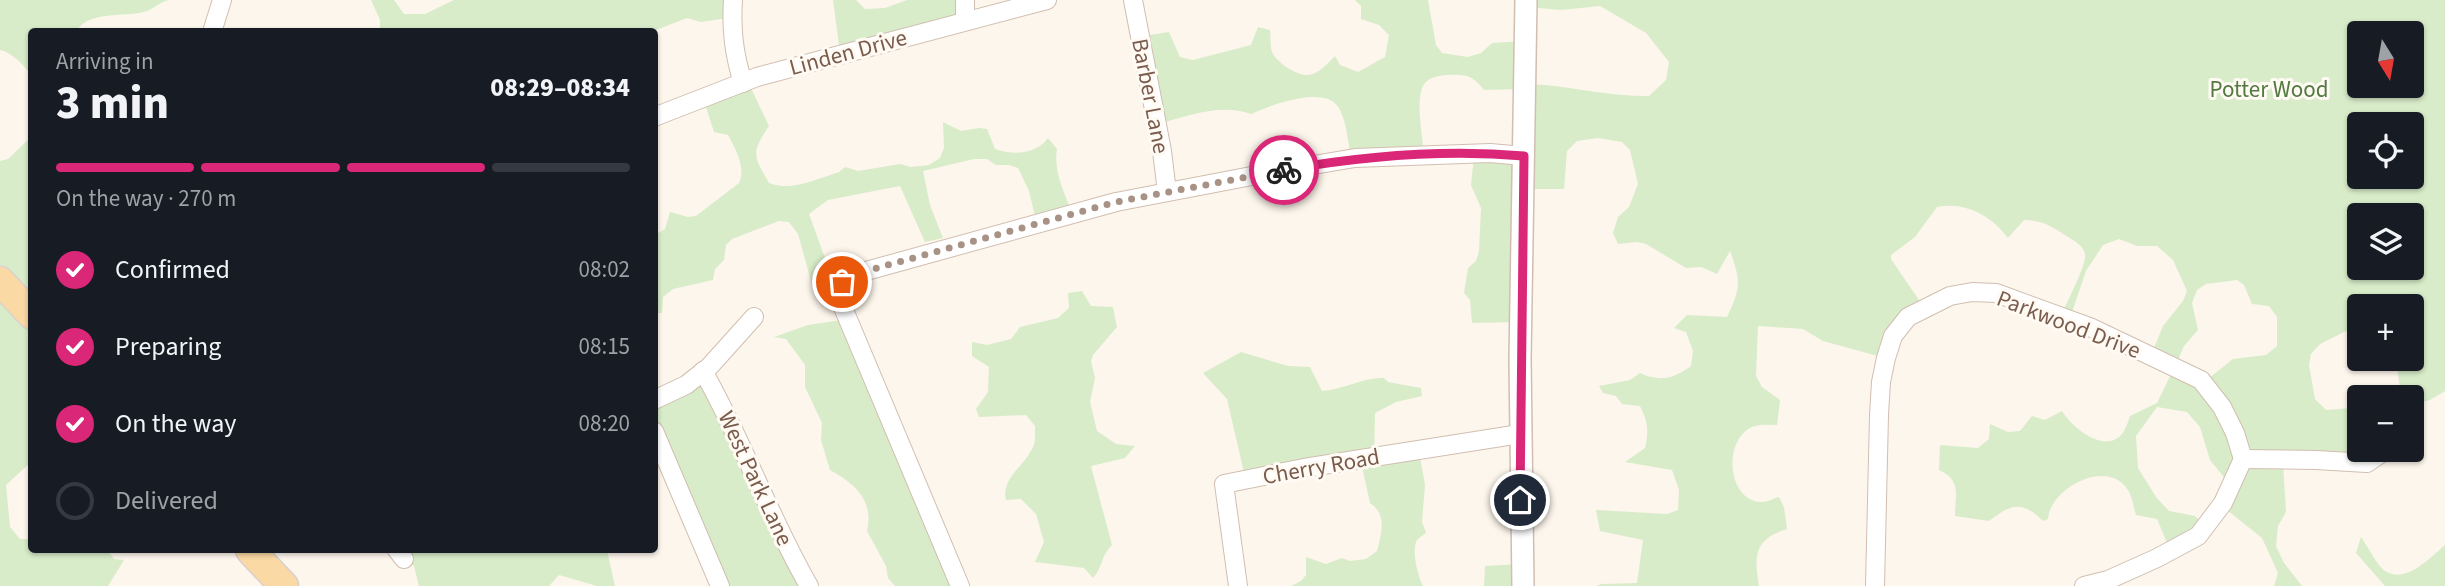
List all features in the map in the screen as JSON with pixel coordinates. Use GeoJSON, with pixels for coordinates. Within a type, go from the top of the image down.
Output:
{"type":"FeatureCollection","features":[{"type":"Feature","properties":{"kind":"main road"},"geometry":{"type":"LineString","coordinates":[[0,281],[28,310]]}},
{"type":"Feature","properties":{"kind":"main road"},"geometry":{"type":"LineString","coordinates":[[253,553],[284,586]]}},
{"type":"Feature","properties":{"kind":"street"},"geometry":{"type":"LineString","coordinates":[[213,28],[222,0]]}},
{"type":"Feature","properties":{"kind":"street"},"geometry":{"type":"LineString","coordinates":[[733,0],[731,29],[743,83]]}},
{"type":"Feature","properties":{"kind":"street"},"geometry":{"type":"LineString","coordinates":[[965,0],[965,21]]}},
{"type":"Feature","properties":{"kind":"street","name":"Linden Drive"},"geometry":{"type":"LineString","coordinates":[[658,115],[743,83],[857,49],[1047,0]]}},
{"type":"Feature","properties":{"kind":"street","name":"Barber Lane"},"geometry":{"type":"LineString","coordinates":[[1133,0],[1162,150],[1167,192]]}},
{"type":"Feature","properties":{"kind":"street"},"geometry":{"type":"LineString","coordinates":[[1523,586],[1520,433],[1527,0]]}},
{"type":"Feature","properties":{"kind":"street"},"geometry":{"type":"LineString","coordinates":[[960,586],[839,298],[837,286],[848,276],[1116,202],[1355,158],[1490,153],[1524,156]]}},
{"type":"Feature","properties":{"kind":"street","name":"Parkwood Drive"},"geometry":{"type":"LineString","coordinates":[[1875,586],[1879,415],[1886,358],[1893,336],[1908,317],[1950,296],[1972,292],[1996,293],[2092,328],[2200,380],[2222,407],[2235,433],[2243,459]]}},
{"type":"Feature","properties":{"kind":"street"},"geometry":{"type":"LineString","coordinates":[[658,398],[686,385],[709,367],[754,317]]}},
{"type":"Feature","properties":{"kind":"street","name":"West Park Lane"},"geometry":{"type":"LineString","coordinates":[[703,371],[729,417],[780,534],[809,586]]}},
{"type":"Feature","properties":{"kind":"street","name":"Cherry Road"},"geometry":{"type":"LineString","coordinates":[[1238,586],[1224,484],[1304,468],[1520,433]]}},
{"type":"Feature","properties":{"kind":"street"},"geometry":{"type":"LineString","coordinates":[[658,439],[720,586]]}},
{"type":"Feature","properties":{"kind":"street"},"geometry":{"type":"LineString","coordinates":[[2084,586],[2108,580],[2198,536],[2223,503],[2243,459],[2347,462]]}},
{"type":"Feature","properties":{"kind":"street"},"geometry":{"type":"LineString","coordinates":[[2350,462],[2368,462]]}},
{"type":"Feature","properties":{"kind":"green space"},"geometry":{"type":"Polygon","coordinates":[[[0,0],[169,0],[144,12],[89,20],[79,28],[28,28],[28,71],[18,60],[0,50],[0,0]]]}},
{"type":"Feature","properties":{"kind":"green space"},"geometry":{"type":"Polygon","coordinates":[[[371,0],[394,0],[404,14],[425,14],[454,0],[734,0],[728,18],[701,22],[687,18],[658,29],[380,28],[380,20],[371,0]]]}},
{"type":"Feature","properties":{"kind":"green space"},"geometry":{"type":"Polygon","coordinates":[[[833,0],[856,0],[865,9],[885,8],[907,0],[965,0],[966,17],[840,53],[833,0]]]}},
{"type":"Feature","properties":{"kind":"green space","name":"Potter Wood"},"geometry":{"type":"Polygon","coordinates":[[[1355,0],[1428,0],[1436,45],[1442,53],[1468,57],[1481,53],[1492,43],[1525,41],[1527,84],[1649,96],[1666,80],[1669,62],[1646,33],[1600,6],[1561,10],[1528,7],[1527,0],[2445,0],[2445,391],[2424,402],[2424,385],[2399,385],[2398,371],[2424,371],[2424,294],[2347,294],[2347,330],[2320,344],[2311,354],[2309,365],[2315,399],[2326,410],[2347,408],[2347,458],[2283,464],[2286,512],[2278,526],[2276,546],[2284,563],[2302,586],[2274,586],[2278,573],[2262,538],[2227,510],[2232,487],[2210,460],[2200,427],[2187,412],[2157,407],[2136,436],[2138,468],[2156,497],[2169,511],[2195,516],[2207,527],[2170,550],[2157,519],[2136,515],[2127,488],[2114,478],[2103,476],[2078,482],[2067,489],[2057,498],[2048,519],[2043,521],[2022,507],[2010,508],[1989,521],[1955,516],[1956,489],[1951,479],[1939,470],[1940,445],[1978,448],[1989,439],[1990,424],[2008,432],[2020,431],[2032,416],[2045,420],[2062,411],[2072,424],[2096,440],[2113,440],[2120,436],[2130,416],[2157,403],[2174,368],[2151,355],[2163,326],[2183,301],[2187,291],[2173,260],[2157,246],[2137,246],[2119,239],[2103,245],[2086,271],[2071,315],[2061,316],[2085,259],[2080,245],[2042,223],[2024,220],[2008,238],[1986,217],[1968,208],[1937,207],[1915,237],[1891,255],[1891,259],[1921,303],[1885,358],[1823,341],[1803,329],[1758,326],[1756,376],[1762,387],[1780,400],[1777,425],[1757,425],[1744,432],[1733,455],[1733,468],[1742,492],[1751,499],[1763,502],[1779,497],[1784,507],[1787,529],[1768,538],[1759,550],[1759,586],[1597,586],[1637,583],[1643,540],[1600,531],[1596,510],[1667,514],[1678,510],[1679,490],[1672,470],[1625,462],[1645,448],[1645,417],[1640,406],[1622,404],[1616,396],[1603,393],[1599,386],[1630,380],[1640,373],[1654,378],[1666,378],[1691,366],[1693,351],[1686,332],[1674,328],[1687,315],[1727,317],[1738,284],[1730,251],[1717,274],[1701,267],[1686,268],[1646,244],[1618,244],[1613,233],[1618,217],[1629,207],[1638,184],[1630,150],[1622,142],[1598,138],[1577,141],[1567,151],[1564,189],[1525,189],[1520,322],[1472,323],[1470,300],[1464,293],[1468,268],[1476,261],[1479,251],[1481,208],[1471,185],[1474,156],[1524,157],[1522,89],[1484,90],[1473,79],[1462,75],[1433,77],[1427,81],[1420,97],[1424,155],[1351,158],[1340,110],[1334,102],[1324,98],[1298,98],[1251,114],[1216,110],[1158,124],[1143,36],[1169,32],[1180,57],[1193,60],[1251,45],[1258,27],[1270,30],[1272,52],[1282,64],[1293,71],[1303,75],[1316,73],[1335,56],[1340,65],[1358,72],[1385,57],[1389,35],[1379,25],[1361,19],[1361,6],[1355,0]],[[2237,280],[2206,284],[2197,290],[2192,303],[2198,330],[2184,346],[2175,367],[2204,382],[2233,359],[2266,355],[2277,346],[2277,317],[2269,306],[2252,304],[2244,285],[2237,280]]]}},
{"type":"Feature","properties":{"kind":"green space"},"geometry":{"type":"Polygon","coordinates":[[[749,84],[769,126],[759,142],[757,160],[769,183],[786,186],[804,184],[839,172],[845,167],[858,171],[900,164],[911,167],[929,165],[940,158],[944,148],[943,122],[961,131],[987,129],[995,149],[1009,152],[1030,151],[1048,138],[1057,149],[1058,175],[1074,216],[1037,225],[1029,191],[1018,168],[996,165],[987,159],[974,159],[923,171],[930,205],[943,238],[925,242],[900,186],[828,200],[809,214],[833,280],[813,288],[798,234],[789,222],[779,221],[732,239],[726,245],[724,260],[715,269],[713,280],[673,289],[663,297],[662,313],[658,313],[658,233],[665,229],[670,212],[688,217],[696,216],[739,183],[741,177],[741,165],[734,146],[728,135],[714,132],[704,101],[749,84]]]}},
{"type":"Feature","properties":{"kind":"green space"},"geometry":{"type":"Polygon","coordinates":[[[28,140],[28,465],[6,485],[10,527],[20,539],[28,539],[28,553],[109,553],[114,559],[124,560],[108,586],[0,586],[0,161],[8,159],[28,140]]]}},
{"type":"Feature","properties":{"kind":"green space"},"geometry":{"type":"Polygon","coordinates":[[[1082,291],[1091,306],[1113,307],[1117,327],[1091,361],[1095,378],[1090,402],[1097,431],[1116,444],[1135,446],[1125,458],[1091,466],[1112,545],[1093,578],[1084,568],[1035,562],[1044,542],[1036,514],[1021,499],[1006,500],[1005,493],[1010,479],[1033,447],[1035,426],[1026,415],[979,417],[976,409],[988,392],[989,367],[972,356],[972,342],[987,345],[1011,339],[1020,327],[1058,318],[1069,308],[1068,293],[1082,291]]]}},
{"type":"Feature","properties":{"kind":"green space"},"geometry":{"type":"Polygon","coordinates":[[[848,319],[960,586],[895,586],[888,578],[886,566],[867,531],[868,510],[865,502],[855,487],[830,470],[821,440],[822,423],[805,387],[805,365],[786,339],[774,337],[808,325],[848,319]]]}},
{"type":"Feature","properties":{"kind":"green space"},"geometry":{"type":"Polygon","coordinates":[[[1241,352],[1288,366],[1310,367],[1322,391],[1376,378],[1421,388],[1422,396],[1396,402],[1375,413],[1374,457],[1419,451],[1425,485],[1422,522],[1426,533],[1415,544],[1415,557],[1423,586],[1291,586],[1306,575],[1306,557],[1326,564],[1342,558],[1350,561],[1366,559],[1377,551],[1381,519],[1376,508],[1370,503],[1361,462],[1246,481],[1227,399],[1203,373],[1241,352]]]}},
{"type":"Feature","properties":{"kind":"green space"},"geometry":{"type":"Polygon","coordinates":[[[703,371],[809,586],[720,586],[658,438],[658,398],[703,371]]]}},
{"type":"Feature","properties":{"kind":"green space"},"geometry":{"type":"Polygon","coordinates":[[[2361,537],[2380,566],[2395,574],[2403,574],[2418,567],[2445,545],[2445,586],[2385,586],[2356,553],[2361,537]]]}},
{"type":"Feature","properties":{"kind":"green space"},"geometry":{"type":"Polygon","coordinates":[[[402,553],[608,553],[615,586],[597,586],[559,575],[549,586],[419,586],[414,566],[406,561],[402,553]]]}},
{"type":"Feature","properties":{"kind":"green space"},"geometry":{"type":"Polygon","coordinates":[[[1520,564],[1524,586],[1484,586],[1485,566],[1520,564]]]}},
{"type":"Feature","properties":{"kind":"way so far"},"geometry":{"type":"LineString","coordinates":[[842,282],[848,276],[1116,202],[1284,170]]}},
{"type":"Feature","properties":{"kind":"route"},"geometry":{"type":"LineString","coordinates":[[1284,170],[1355,158],[1420,154],[1490,153],[1524,156],[1520,500]]}}]}
